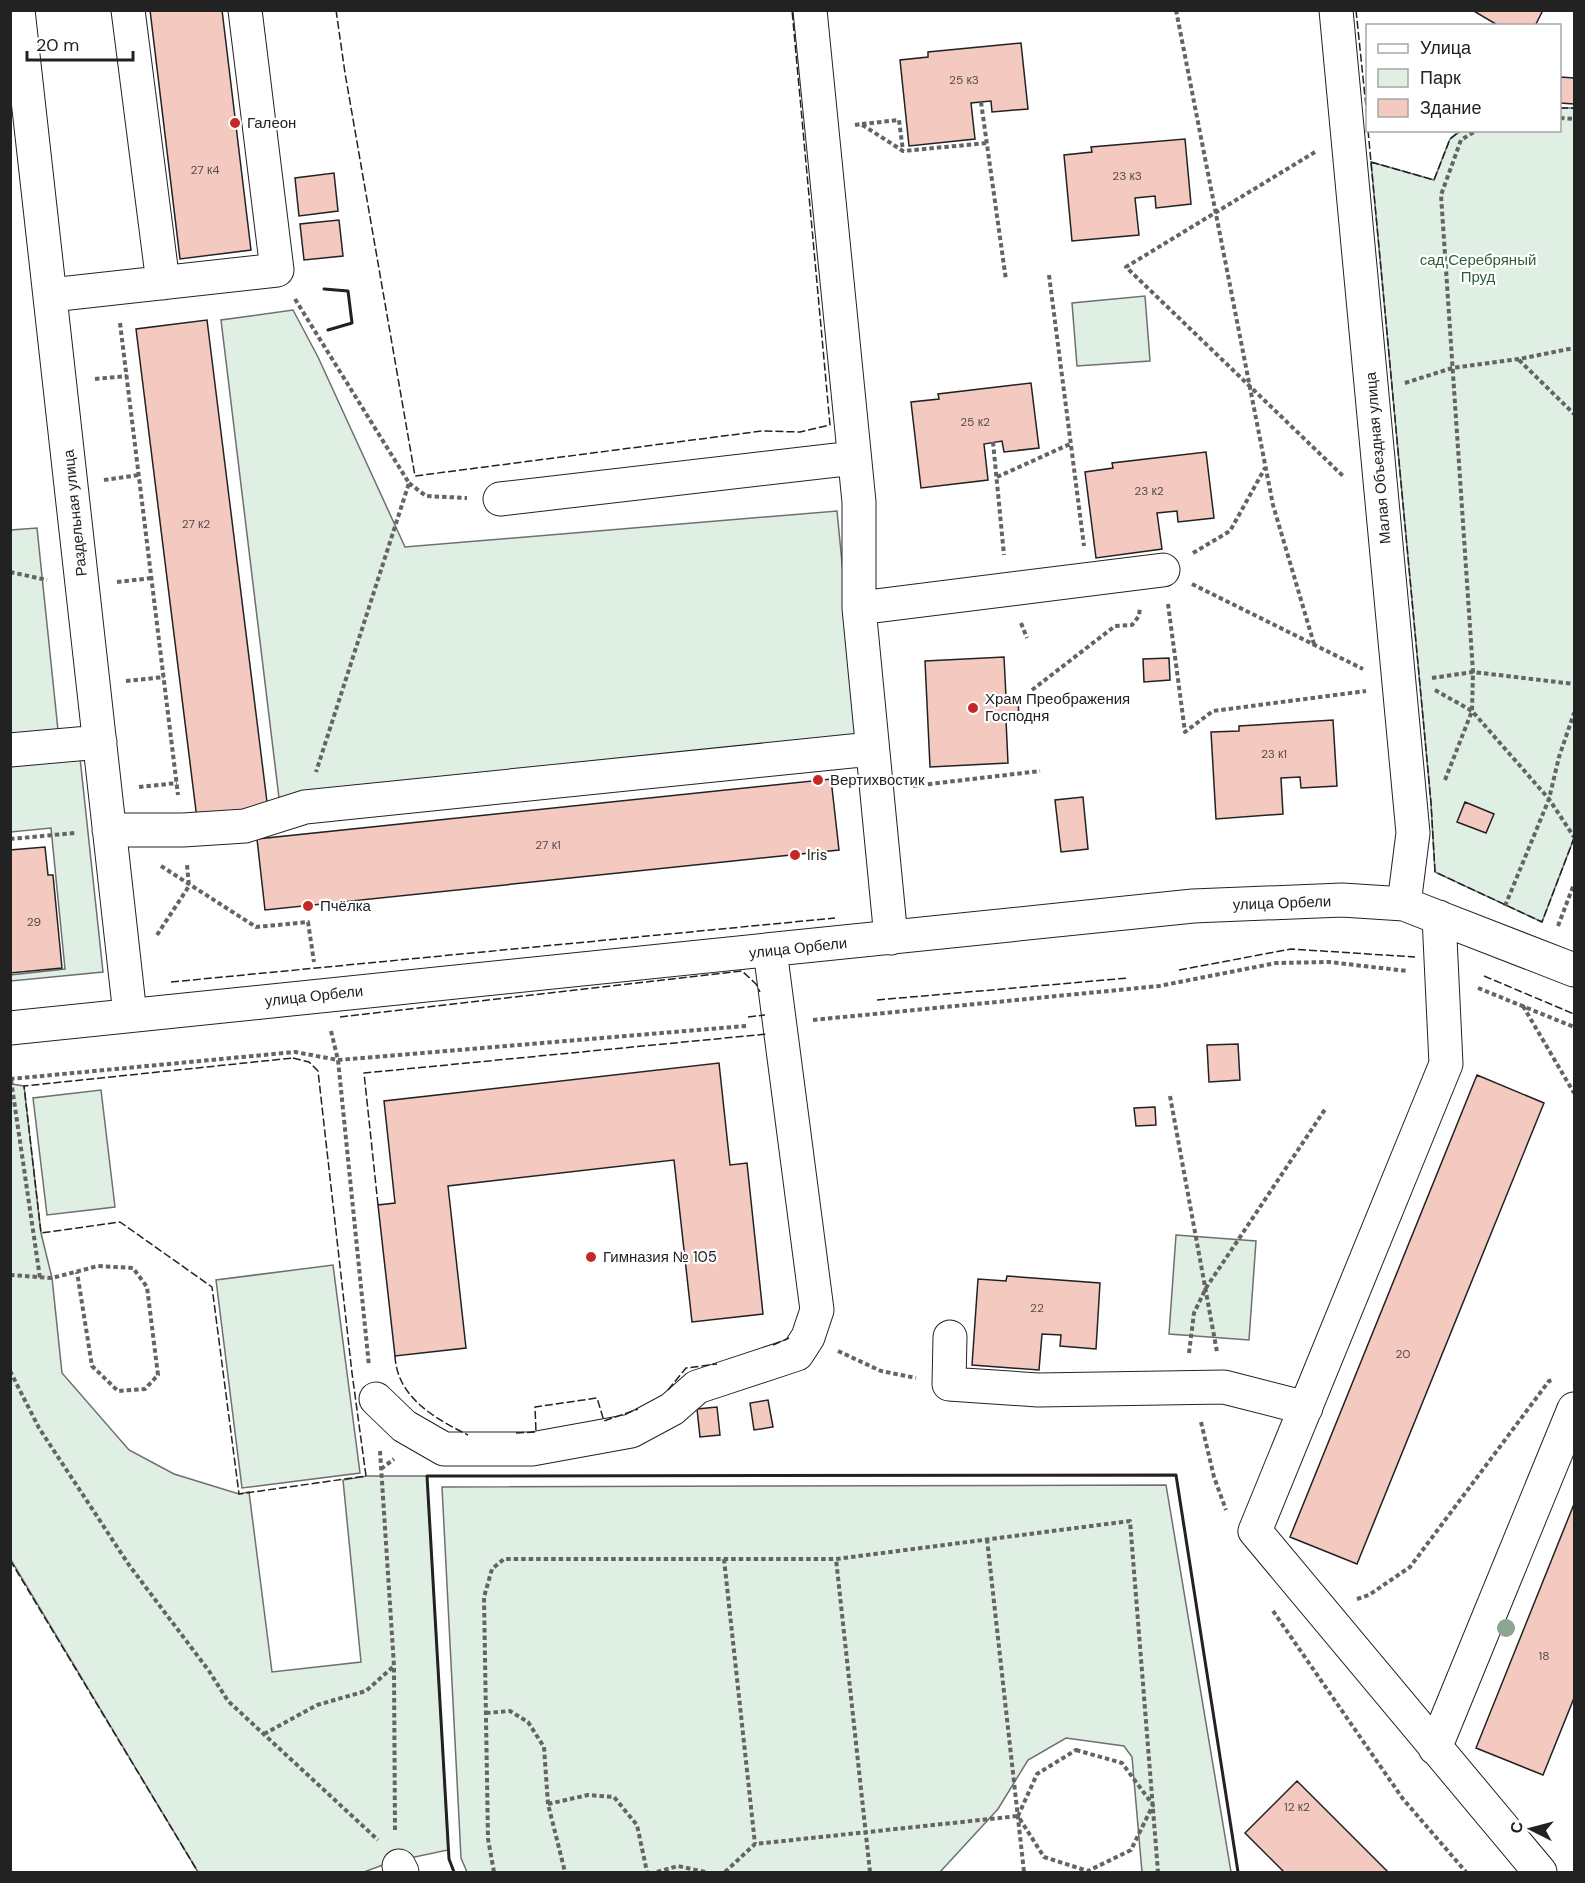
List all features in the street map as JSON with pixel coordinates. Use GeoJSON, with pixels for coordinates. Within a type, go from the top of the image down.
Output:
{"type":"FeatureCollection","features":[{"type":"Feature","properties":{"kind":"street","name":"Раздельная улица"},"geometry":{"type":"LineString","coordinates":[[18,10],[130,1015]]}},
{"type":"Feature","properties":{"kind":"street"},"geometry":{"type":"LineString","coordinates":[[128,10],[163,283]]}},
{"type":"Feature","properties":{"kind":"street"},"geometry":{"type":"LineString","coordinates":[[51,295],[277,270],[245,10]]}},
{"type":"Feature","properties":{"kind":"street"},"geometry":{"type":"LineString","coordinates":[[810,10],[859,502],[859,608],[891,938]]}},
{"type":"Feature","properties":{"kind":"street","name":"Малая Объездная улица"},"geometry":{"type":"LineString","coordinates":[[1336,10],[1383,515],[1409,683],[1413,833],[1404,904]]}},
{"type":"Feature","properties":{"kind":"street"},"geometry":{"type":"LineString","coordinates":[[500,500],[854,458]]}},
{"type":"Feature","properties":{"kind":"street"},"geometry":{"type":"LineString","coordinates":[[859,608],[1163,570]]}},
{"type":"Feature","properties":{"kind":"street"},"geometry":{"type":"LineString","coordinates":[[10,750],[100,742]]}},
{"type":"Feature","properties":{"kind":"street"},"geometry":{"type":"LineString","coordinates":[[109,830],[183,830],[245,826],[305,807],[871,749]]}},
{"type":"Feature","properties":{"kind":"street","name":"улица Орбели"},"geometry":{"type":"LineString","coordinates":[[10,1028],[1193,906],[1342,900],[1404,904],[1573,966]]}},
{"type":"Feature","properties":{"kind":"street"},"geometry":{"type":"LineString","coordinates":[[1439,917],[1446,1064],[1256,1531],[1540,1872]]}},
{"type":"Feature","properties":{"kind":"street"},"geometry":{"type":"LineString","coordinates":[[373,1386],[404,1426],[444,1449],[532,1449],[631,1431],[672,1409],[697,1387],[797,1354],[808,1336],[817,1310],[770,950]]}},
{"type":"Feature","properties":{"kind":"street"},"geometry":{"type":"LineString","coordinates":[[950,1336],[949,1384],[1038,1390],[1224,1387],[1306,1408]]}},
{"type":"Feature","properties":{"kind":"street"},"geometry":{"type":"LineString","coordinates":[[1435,1748],[1575,1409]]}},
{"type":"Feature","properties":{"kind":"path"},"geometry":{"type":"LineString","coordinates":[[1176,10],[1247,384],[1273,505],[1314,645]]}},
{"type":"Feature","properties":{"kind":"path"},"geometry":{"type":"LineString","coordinates":[[981,102],[1006,280]]}},
{"type":"Feature","properties":{"kind":"path"},"geometry":{"type":"LineString","coordinates":[[822,128],[899,120],[903,151]]}},
{"type":"Feature","properties":{"kind":"path"},"geometry":{"type":"LineString","coordinates":[[861,124],[903,151],[987,143]]}},
{"type":"Feature","properties":{"kind":"path"},"geometry":{"type":"LineString","coordinates":[[1348,131],[1126,267],[1383,515]]}},
{"type":"Feature","properties":{"kind":"path"},"geometry":{"type":"LineString","coordinates":[[1441,787],[1472,711],[1473,672],[1441,195],[1461,140],[1474,132]]}},
{"type":"Feature","properties":{"kind":"path"},"geometry":{"type":"LineString","coordinates":[[277,270],[409,483],[426,496],[500,500]]}},
{"type":"Feature","properties":{"kind":"path"},"geometry":{"type":"LineString","coordinates":[[1049,276],[1089,579]]}},
{"type":"Feature","properties":{"kind":"path"},"geometry":{"type":"LineString","coordinates":[[116,288],[189,886],[127,980]]}},
{"type":"Feature","properties":{"kind":"path"},"geometry":{"type":"LineString","coordinates":[[1372,394],[1452,368],[1519,359],[1575,348]]}},
{"type":"Feature","properties":{"kind":"path"},"geometry":{"type":"LineString","coordinates":[[1519,359],[1575,414]]}},
{"type":"Feature","properties":{"kind":"path"},"geometry":{"type":"LineString","coordinates":[[993,442],[1008,590],[1027,638]]}},
{"type":"Feature","properties":{"kind":"path"},"geometry":{"type":"LineString","coordinates":[[997,477],[1070,444]]}},
{"type":"Feature","properties":{"kind":"path"},"geometry":{"type":"LineString","coordinates":[[1032,690],[1115,626],[1132,625],[1139,616],[1140,602],[1163,570],[1230,531],[1265,468]]}},
{"type":"Feature","properties":{"kind":"path"},"geometry":{"type":"LineString","coordinates":[[305,807],[409,483]]}},
{"type":"Feature","properties":{"kind":"path"},"geometry":{"type":"LineString","coordinates":[[1163,570],[1185,732],[1213,711],[1473,672],[1575,684]]}},
{"type":"Feature","properties":{"kind":"path"},"geometry":{"type":"LineString","coordinates":[[1163,570],[1314,645],[1472,711],[1550,799],[1575,837]]}},
{"type":"Feature","properties":{"kind":"path"},"geometry":{"type":"LineString","coordinates":[[1493,937],[1550,799],[1559,757],[1575,713]]}},
{"type":"Feature","properties":{"kind":"path"},"geometry":{"type":"LineString","coordinates":[[913,786],[1040,771]]}},
{"type":"Feature","properties":{"kind":"path"},"geometry":{"type":"LineString","coordinates":[[10,839],[109,830]]}},
{"type":"Feature","properties":{"kind":"path"},"geometry":{"type":"LineString","coordinates":[[154,861],[189,886],[256,927],[308,922],[314,962]]}},
{"type":"Feature","properties":{"kind":"path"},"geometry":{"type":"LineString","coordinates":[[1557,927],[1575,884]]}},
{"type":"Feature","properties":{"kind":"path"},"geometry":{"type":"LineString","coordinates":[[40,1278],[11,1079],[295,1052],[338,1060],[779,1024],[1159,986],[1276,963],[1329,962],[1443,975],[1575,1026]]}},
{"type":"Feature","properties":{"kind":"path"},"geometry":{"type":"LineString","coordinates":[[325,994],[338,1060],[373,1386],[394,1666],[394,1827],[401,1869]]}},
{"type":"Feature","properties":{"kind":"path"},"geometry":{"type":"LineString","coordinates":[[1522,1005],[1575,1093]]}},
{"type":"Feature","properties":{"kind":"path"},"geometry":{"type":"LineString","coordinates":[[1170,1096],[1224,1387]]}},
{"type":"Feature","properties":{"kind":"path"},"geometry":{"type":"LineString","coordinates":[[10,1275],[51,1278],[98,1266],[134,1268],[147,1287],[158,1375],[145,1389],[118,1391],[92,1366],[77,1272]]}},
{"type":"Feature","properties":{"kind":"path"},"geometry":{"type":"LineString","coordinates":[[808,1336],[881,1371],[949,1384]]}},
{"type":"Feature","properties":{"kind":"path"},"geometry":{"type":"LineString","coordinates":[[10,1371],[39,1428],[129,1565],[209,1671],[228,1701],[374,1836],[401,1869]]}},
{"type":"Feature","properties":{"kind":"path"},"geometry":{"type":"LineString","coordinates":[[1282,1624],[1323,1613],[1369,1595],[1410,1566],[1549,1380],[1557,1380]]}},
{"type":"Feature","properties":{"kind":"path"},"geometry":{"type":"LineString","coordinates":[[494,1872],[488,1839],[484,1596],[492,1569],[504,1559],[836,1559],[1130,1521],[1158,1872]]}},
{"type":"Feature","properties":{"kind":"path"},"geometry":{"type":"LineString","coordinates":[[987,1539],[1024,1872]]}},
{"type":"Feature","properties":{"kind":"path"},"geometry":{"type":"LineString","coordinates":[[724,1559],[755,1844]]}},
{"type":"Feature","properties":{"kind":"path"},"geometry":{"type":"LineString","coordinates":[[836,1559],[870,1872]]}},
{"type":"Feature","properties":{"kind":"path"},"geometry":{"type":"LineString","coordinates":[[264,1734],[317,1705],[366,1691],[394,1666]]}},
{"type":"Feature","properties":{"kind":"path"},"geometry":{"type":"LineString","coordinates":[[486,1713],[510,1711],[528,1722],[544,1747],[548,1804],[565,1872]]}},
{"type":"Feature","properties":{"kind":"path"},"geometry":{"type":"LineString","coordinates":[[1018,1816],[1037,1774],[1077,1750],[1122,1763],[1153,1805]]}},
{"type":"Feature","properties":{"kind":"path"},"geometry":{"type":"LineString","coordinates":[[548,1804],[588,1795],[614,1797],[638,1825],[647,1872]]}},
{"type":"Feature","properties":{"kind":"path"},"geometry":{"type":"LineString","coordinates":[[1018,1816],[1044,1857],[1088,1872],[1131,1850],[1153,1805]]}},
{"type":"Feature","properties":{"kind":"path"},"geometry":{"type":"LineString","coordinates":[[725,1872],[755,1844],[1018,1816]]}},
{"type":"Feature","properties":{"kind":"path"},"geometry":{"type":"LineString","coordinates":[[657,1872],[678,1866],[705,1872]]}},
{"type":"Feature","properties":{"kind":"green space","name":"сад Серебряный Пруд"},"geometry":{"type":"Polygon","coordinates":[[[1561,108],[1574,108],[1574,838],[1542,922],[1435,872],[1431,803],[1371,162],[1434,180],[1450,139],[1460,132],[1561,132],[1561,108]]]}},
{"type":"Feature","properties":{"kind":"green space"},"geometry":{"type":"Polygon","coordinates":[[[1145,296],[1150,361],[1077,366],[1072,303],[1145,296]]]}},
{"type":"Feature","properties":{"kind":"green space"},"geometry":{"type":"Polygon","coordinates":[[[293,310],[318,357],[405,547],[837,511],[859,737],[279,798],[221,320],[293,310]]]}},
{"type":"Feature","properties":{"kind":"green space"},"geometry":{"type":"Polygon","coordinates":[[[37,528],[61,759],[80,758],[103,972],[11,981],[10,975],[65,969],[51,828],[11,832],[11,530],[37,528]]]}},
{"type":"Feature","properties":{"kind":"green space"},"geometry":{"type":"Polygon","coordinates":[[[11,1084],[24,1086],[41,1233],[52,1278],[62,1373],[129,1450],[174,1474],[239,1494],[249,1492],[272,1672],[361,1662],[343,1480],[367,1476],[427,1476],[448,1850],[391,1862],[364,1872],[198,1872],[11,1560],[11,1084]]]}},
{"type":"Feature","properties":{"kind":"green space"},"geometry":{"type":"Polygon","coordinates":[[[101,1090],[115,1207],[47,1215],[33,1098],[101,1090]]]}},
{"type":"Feature","properties":{"kind":"green space"},"geometry":{"type":"Polygon","coordinates":[[[1176,1235],[1256,1241],[1249,1340],[1169,1334],[1176,1235]]]}},
{"type":"Feature","properties":{"kind":"green space"},"geometry":{"type":"Polygon","coordinates":[[[333,1265],[360,1473],[242,1488],[216,1280],[333,1265]]]}},
{"type":"Feature","properties":{"kind":"green space"},"geometry":{"type":"Polygon","coordinates":[[[1166,1485],[1231,1872],[1142,1872],[1132,1757],[1124,1746],[1066,1738],[1028,1760],[998,1809],[940,1872],[467,1872],[461,1858],[442,1487],[1166,1485]]]}},
{"type":"Feature","properties":{"kind":"building"},"geometry":{"type":"Polygon","coordinates":[[[150,10],[222,10],[251,250],[180,259],[150,10]]]}},
{"type":"Feature","properties":{"kind":"building"},"geometry":{"type":"Polygon","coordinates":[[[1472,10],[1543,10],[1536,24],[1496,24],[1472,10]]]}},
{"type":"Feature","properties":{"kind":"building"},"geometry":{"type":"Polygon","coordinates":[[[1021,43],[1028,109],[992,112],[991,101],[971,103],[975,139],[909,146],[900,60],[928,57],[928,52],[1021,43]]]}},
{"type":"Feature","properties":{"kind":"building"},"geometry":{"type":"Polygon","coordinates":[[[1561,77],[1574,78],[1574,104],[1561,103],[1561,77]]]}},
{"type":"Feature","properties":{"kind":"building"},"geometry":{"type":"Polygon","coordinates":[[[1185,139],[1191,204],[1156,208],[1155,196],[1135,198],[1139,235],[1072,241],[1064,155],[1092,152],[1091,147],[1185,139]]]}},
{"type":"Feature","properties":{"kind":"building"},"geometry":{"type":"Polygon","coordinates":[[[334,173],[338,211],[299,216],[295,178],[334,173]]]}},
{"type":"Feature","properties":{"kind":"building"},"geometry":{"type":"Polygon","coordinates":[[[339,220],[343,256],[304,260],[300,224],[339,220]]]}},
{"type":"Feature","properties":{"kind":"building"},"geometry":{"type":"Polygon","coordinates":[[[207,320],[268,810],[197,819],[136,329],[207,320]]]}},
{"type":"Feature","properties":{"kind":"building"},"geometry":{"type":"Polygon","coordinates":[[[1031,383],[1039,448],[1004,452],[1002,441],[984,444],[988,480],[921,488],[911,402],[939,399],[938,394],[1031,383]]]}},
{"type":"Feature","properties":{"kind":"building"},"geometry":{"type":"Polygon","coordinates":[[[1206,452],[1214,518],[1178,522],[1177,511],[1157,513],[1162,549],[1096,558],[1085,472],[1113,468],[1112,463],[1206,452]]]}},
{"type":"Feature","properties":{"kind":"building","name":"Храм Преображения Господня"},"geometry":{"type":"Polygon","coordinates":[[[1004,657],[1006,697],[1018,697],[1019,719],[1006,720],[1008,763],[930,767],[925,661],[1004,657]]]}},
{"type":"Feature","properties":{"kind":"building"},"geometry":{"type":"Polygon","coordinates":[[[1169,658],[1170,680],[1144,682],[1143,659],[1169,658]]]}},
{"type":"Feature","properties":{"kind":"building"},"geometry":{"type":"Polygon","coordinates":[[[1333,720],[1337,786],[1301,788],[1300,777],[1281,778],[1283,814],[1216,819],[1211,732],[1239,731],[1239,726],[1333,720]]]}},
{"type":"Feature","properties":{"kind":"building"},"geometry":{"type":"Polygon","coordinates":[[[831,779],[839,850],[265,910],[257,839],[831,779]]]}},
{"type":"Feature","properties":{"kind":"building"},"geometry":{"type":"Polygon","coordinates":[[[1083,797],[1088,849],[1061,852],[1055,800],[1083,797]]]}},
{"type":"Feature","properties":{"kind":"building"},"geometry":{"type":"Polygon","coordinates":[[[1465,802],[1494,814],[1486,833],[1457,822],[1465,802]]]}},
{"type":"Feature","properties":{"kind":"building"},"geometry":{"type":"Polygon","coordinates":[[[45,847],[48,875],[53,875],[62,968],[10,973],[10,850],[45,847]]]}},
{"type":"Feature","properties":{"kind":"building"},"geometry":{"type":"Polygon","coordinates":[[[1238,1044],[1240,1080],[1209,1082],[1207,1045],[1238,1044]]]}},
{"type":"Feature","properties":{"kind":"building"},"geometry":{"type":"Polygon","coordinates":[[[719,1063],[730,1165],[747,1163],[763,1314],[692,1322],[674,1160],[448,1186],[466,1348],[395,1356],[378,1205],[395,1203],[384,1101],[719,1063]]]}},
{"type":"Feature","properties":{"kind":"building"},"geometry":{"type":"Polygon","coordinates":[[[1477,1075],[1544,1103],[1357,1564],[1290,1537],[1477,1075]]]}},
{"type":"Feature","properties":{"kind":"building"},"geometry":{"type":"Polygon","coordinates":[[[1155,1107],[1156,1125],[1136,1126],[1134,1108],[1155,1107]]]}},
{"type":"Feature","properties":{"kind":"building"},"geometry":{"type":"Polygon","coordinates":[[[1007,1276],[1100,1283],[1096,1349],[1060,1346],[1061,1335],[1042,1334],[1039,1370],[972,1365],[978,1279],[1006,1281],[1007,1276]]]}},
{"type":"Feature","properties":{"kind":"building"},"geometry":{"type":"Polygon","coordinates":[[[768,1400],[773,1427],[754,1430],[750,1403],[768,1400]]]}},
{"type":"Feature","properties":{"kind":"building"},"geometry":{"type":"Polygon","coordinates":[[[717,1407],[720,1435],[700,1437],[697,1409],[717,1407]]]}},
{"type":"Feature","properties":{"kind":"building"},"geometry":{"type":"Polygon","coordinates":[[[1574,1504],[1574,1698],[1543,1775],[1476,1748],[1574,1504]]]}},
{"type":"Feature","properties":{"kind":"building"},"geometry":{"type":"Polygon","coordinates":[[[1297,1781],[1388,1872],[1284,1872],[1245,1833],[1297,1781]]]}},
{"type":"Feature","properties":{"kind":"fence"},"geometry":{"type":"LineString","coordinates":[[336,10],[415,476],[762,431],[800,432],[830,425],[792,10]]}},
{"type":"Feature","properties":{"kind":"fence"},"geometry":{"type":"LineString","coordinates":[[1356,10],[1366,107]]}},
{"type":"Feature","properties":{"kind":"fence"},"geometry":{"type":"LineString","coordinates":[[1561,108],[1574,108]]}},
{"type":"Feature","properties":{"kind":"fence"},"geometry":{"type":"LineString","coordinates":[[1368,132],[1431,803],[1435,872],[1542,922],[1574,838]]}},
{"type":"Feature","properties":{"kind":"fence"},"geometry":{"type":"LineString","coordinates":[[1371,162],[1434,180],[1450,139],[1459,132]]}},
{"type":"Feature","properties":{"kind":"fence"},"geometry":{"type":"LineString","coordinates":[[171,982],[835,918]]}},
{"type":"Feature","properties":{"kind":"fence"},"geometry":{"type":"LineString","coordinates":[[1179,970],[1291,949],[1415,957]]}},
{"type":"Feature","properties":{"kind":"fence"},"geometry":{"type":"LineString","coordinates":[[340,1017],[742,971],[756,984],[760,992]]}},
{"type":"Feature","properties":{"kind":"fence"},"geometry":{"type":"LineString","coordinates":[[1484,976],[1574,1014]]}},
{"type":"Feature","properties":{"kind":"fence"},"geometry":{"type":"LineString","coordinates":[[877,1000],[1128,978]]}},
{"type":"Feature","properties":{"kind":"fence"},"geometry":{"type":"LineString","coordinates":[[748,1017],[765,1015]]}},
{"type":"Feature","properties":{"kind":"fence"},"geometry":{"type":"LineString","coordinates":[[378,1205],[364,1073],[767,1034]]}},
{"type":"Feature","properties":{"kind":"fence"},"geometry":{"type":"LineString","coordinates":[[293,1058],[309,1062],[318,1071],[366,1476],[239,1494],[212,1287],[120,1222],[41,1233],[24,1086],[293,1058]]}},
{"type":"Feature","properties":{"kind":"fence"},"geometry":{"type":"LineString","coordinates":[[773,1345],[789,1338]]}},
{"type":"Feature","properties":{"kind":"fence"},"geometry":{"type":"LineString","coordinates":[[395,1356],[397,1370],[410,1395],[430,1413],[468,1435]]}},
{"type":"Feature","properties":{"kind":"fence"},"geometry":{"type":"LineString","coordinates":[[668,1390],[686,1368],[717,1364]]}},
{"type":"Feature","properties":{"kind":"fence"},"geometry":{"type":"LineString","coordinates":[[516,1433],[536,1432],[535,1407],[597,1398],[604,1421],[638,1409]]}},
{"type":"Feature","properties":{"kind":"fence"},"geometry":{"type":"LineString","coordinates":[[10,1560],[198,1872]]}},
{"type":"Feature","properties":{"kind":"wall"},"geometry":{"type":"LineString","coordinates":[[324,289],[348,291],[352,323],[328,330]]}},
{"type":"Feature","properties":{"kind":"wall"},"geometry":{"type":"LineString","coordinates":[[454,1872],[449,1859],[427,1476],[1176,1475],[1238,1872]]}},
{"type":"Feature","properties":{"kind":"place","name":"Галеон"},"geometry":{"type":"Point","coordinates":[235,123]}},
{"type":"Feature","properties":{"kind":"place","name":"Храм Преображения Господня"},"geometry":{"type":"Point","coordinates":[973,708]}},
{"type":"Feature","properties":{"kind":"place","name":"Вертихвостик"},"geometry":{"type":"Point","coordinates":[818,780]}},
{"type":"Feature","properties":{"kind":"place","name":"Iris"},"geometry":{"type":"Point","coordinates":[795,855]}},
{"type":"Feature","properties":{"kind":"place","name":"Пчёлка"},"geometry":{"type":"Point","coordinates":[308,906]}},
{"type":"Feature","properties":{"kind":"place","name":"Гимназия № 105"},"geometry":{"type":"Point","coordinates":[591,1257]}}]}
